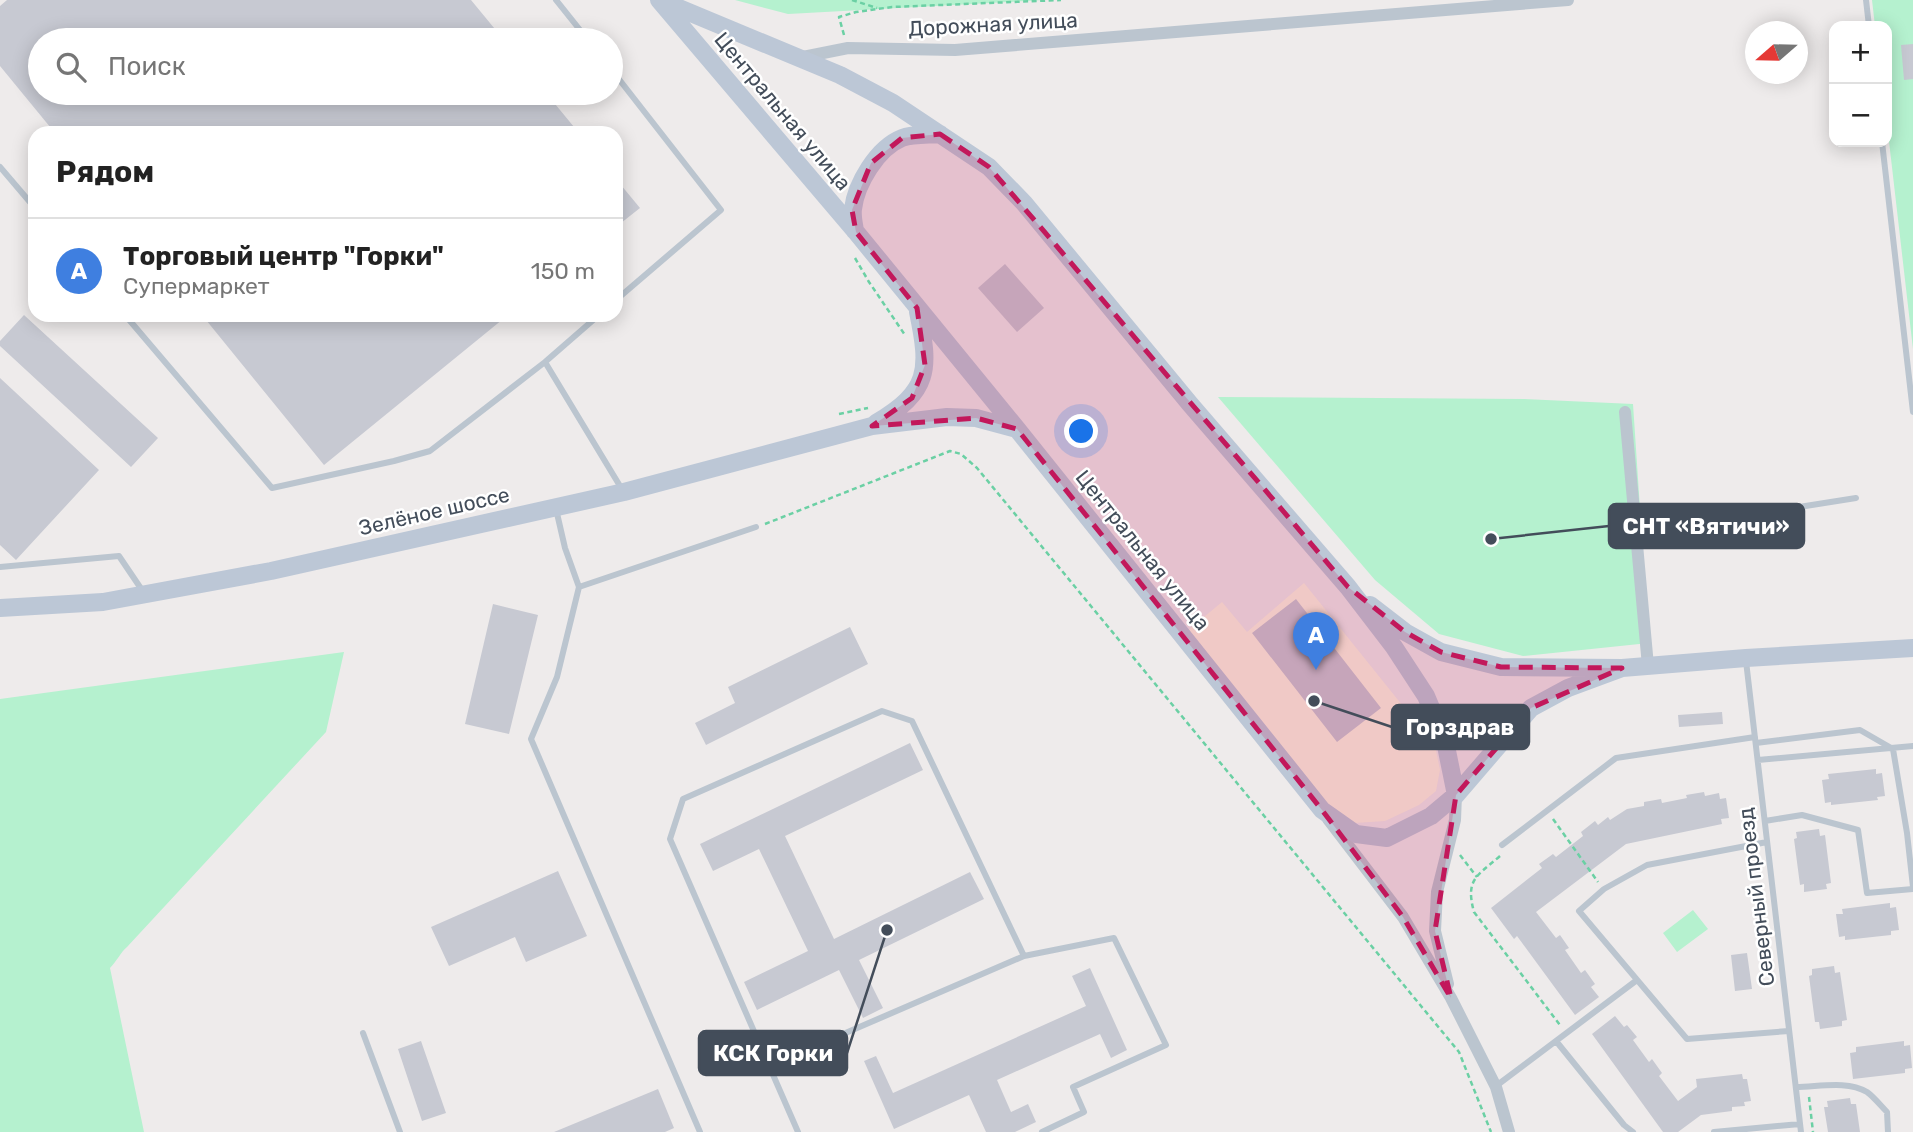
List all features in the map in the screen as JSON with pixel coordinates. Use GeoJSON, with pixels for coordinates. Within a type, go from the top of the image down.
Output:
{"type":"FeatureCollection","features":[{"type":"Feature","properties":{"kind":"main road"},"geometry":{"type":"LineString","coordinates":[[659,0],[840,75],[893,103],[989,167],[1024,203],[1190,404],[1348,587],[1394,647],[1426,696],[1446,741],[1456,795]]}},
{"type":"Feature","properties":{"kind":"main road","name":"Центральная улица"},"geometry":{"type":"LineString","coordinates":[[659,0],[856,232],[1322,810]]}},
{"type":"Feature","properties":{"kind":"main road"},"geometry":{"type":"LineString","coordinates":[[856,232],[852,210],[871,163],[902,138],[940,134]]}},
{"type":"Feature","properties":{"kind":"main road"},"geometry":{"type":"LineString","coordinates":[[871,417],[896,411],[912,398],[920,382],[925,365],[924,342],[917,308]]}},
{"type":"Feature","properties":{"kind":"main road"},"geometry":{"type":"LineString","coordinates":[[871,417],[976,418],[1017,429]]}},
{"type":"Feature","properties":{"kind":"main road","name":"Зелёное шоссе"},"geometry":{"type":"LineString","coordinates":[[0,608],[103,602],[271,571],[624,492],[871,417]]}},
{"type":"Feature","properties":{"kind":"main road"},"geometry":{"type":"LineString","coordinates":[[1348,587],[1405,632],[1441,652],[1501,667],[1622,668],[1913,648]]}},
{"type":"Feature","properties":{"kind":"main road"},"geometry":{"type":"LineString","coordinates":[[1322,810],[1356,834],[1387,838],[1431,816],[1456,795],[1531,708],[1568,688],[1622,668]]}},
{"type":"Feature","properties":{"kind":"street","name":"Дорожная улица"},"geometry":{"type":"LineString","coordinates":[[797,58],[848,48],[955,50],[1568,0]]}},
{"type":"Feature","properties":{"kind":"street"},"geometry":{"type":"LineString","coordinates":[[1625,412],[1648,666]]}},
{"type":"Feature","properties":{"kind":"street"},"geometry":{"type":"LineString","coordinates":[[1451,998],[1435,931],[1437,892],[1455,820],[1456,795]]}},
{"type":"Feature","properties":{"kind":"street","name":"Центральная улица"},"geometry":{"type":"LineString","coordinates":[[1322,810],[1403,917],[1451,998],[1496,1087],[1509,1132]]}},
{"type":"Feature","properties":{"kind":"lane"},"geometry":{"type":"LineString","coordinates":[[556,0],[578,28]]}},
{"type":"Feature","properties":{"kind":"lane"},"geometry":{"type":"LineString","coordinates":[[1866,0],[1868,21]]}},
{"type":"Feature","properties":{"kind":"lane"},"geometry":{"type":"LineString","coordinates":[[623,84],[721,210],[623,294]]}},
{"type":"Feature","properties":{"kind":"lane"},"geometry":{"type":"LineString","coordinates":[[1883,147],[1913,412]]}},
{"type":"Feature","properties":{"kind":"lane"},"geometry":{"type":"LineString","coordinates":[[0,167],[28,200]]}},
{"type":"Feature","properties":{"kind":"lane"},"geometry":{"type":"LineString","coordinates":[[131,322],[272,488],[430,451],[545,362],[591,322]]}},
{"type":"Feature","properties":{"kind":"lane"},"geometry":{"type":"LineString","coordinates":[[545,362],[624,492]]}},
{"type":"Feature","properties":{"kind":"lane"},"geometry":{"type":"LineString","coordinates":[[1636,533],[1856,498]]}},
{"type":"Feature","properties":{"kind":"lane"},"geometry":{"type":"LineString","coordinates":[[555,508],[579,587],[557,677],[531,739],[700,1132]]}},
{"type":"Feature","properties":{"kind":"lane"},"geometry":{"type":"LineString","coordinates":[[579,587],[756,527]]}},
{"type":"Feature","properties":{"kind":"lane"},"geometry":{"type":"LineString","coordinates":[[0,567],[119,556],[145,594]]}},
{"type":"Feature","properties":{"kind":"lane","name":"Северный проезд"},"geometry":{"type":"LineString","coordinates":[[1745,658],[1801,1128]]}},
{"type":"Feature","properties":{"kind":"lane"},"geometry":{"type":"LineString","coordinates":[[798,1132],[670,839],[682,799],[882,711],[912,721],[1024,956]]}},
{"type":"Feature","properties":{"kind":"lane"},"geometry":{"type":"LineString","coordinates":[[1502,845],[1616,758],[1860,730],[1893,749]]}},
{"type":"Feature","properties":{"kind":"lane"},"geometry":{"type":"LineString","coordinates":[[1758,760],[1913,746]]}},
{"type":"Feature","properties":{"kind":"lane"},"geometry":{"type":"LineString","coordinates":[[1765,821],[1802,814],[1858,830],[1867,893],[1913,888],[1893,749]]}},
{"type":"Feature","properties":{"kind":"lane"},"geometry":{"type":"LineString","coordinates":[[1767,842],[1647,864],[1604,889],[1579,911],[1687,1039],[1789,1031]]}},
{"type":"Feature","properties":{"kind":"lane"},"geometry":{"type":"LineString","coordinates":[[769,1066],[1024,956],[1114,939],[1166,1045],[1073,1087],[1084,1112],[1042,1132]]}},
{"type":"Feature","properties":{"kind":"lane"},"geometry":{"type":"LineString","coordinates":[[1496,1087],[1637,980]]}},
{"type":"Feature","properties":{"kind":"lane"},"geometry":{"type":"LineString","coordinates":[[363,1033],[400,1132]]}},
{"type":"Feature","properties":{"kind":"lane"},"geometry":{"type":"LineString","coordinates":[[1556,1041],[1624,1125],[1633,1132]]}},
{"type":"Feature","properties":{"kind":"lane"},"geometry":{"type":"LineString","coordinates":[[1796,1087],[1831,1085],[1867,1092],[1887,1112],[1888,1132]]}},
{"type":"Feature","properties":{"kind":"lane"},"geometry":{"type":"LineString","coordinates":[[1714,1132],[1801,1128]]}},
{"type":"Feature","properties":{"kind":"path"},"geometry":{"type":"LineString","coordinates":[[852,0],[880,9]]}},
{"type":"Feature","properties":{"kind":"path"},"geometry":{"type":"LineString","coordinates":[[848,48],[839,17],[856,12],[1061,0]]}},
{"type":"Feature","properties":{"kind":"path"},"geometry":{"type":"LineString","coordinates":[[852,254],[907,337]]}},
{"type":"Feature","properties":{"kind":"path"},"geometry":{"type":"LineString","coordinates":[[839,414],[871,417]]}},
{"type":"Feature","properties":{"kind":"path"},"geometry":{"type":"LineString","coordinates":[[756,527],[950,452],[961,453],[986,479],[1460,1052],[1491,1132]]}},
{"type":"Feature","properties":{"kind":"path"},"geometry":{"type":"LineString","coordinates":[[1547,811],[1604,889]]}},
{"type":"Feature","properties":{"kind":"path"},"geometry":{"type":"LineString","coordinates":[[1502,845],[1506,851],[1473,880],[1470,898],[1474,912],[1566,1033]]}},
{"type":"Feature","properties":{"kind":"path"},"geometry":{"type":"LineString","coordinates":[[1808,1087],[1813,1132]]}},
{"type":"Feature","properties":{"kind":"highlighted area"},"geometry":{"type":"Polygon","coordinates":[[[940,134],[989,167],[1348,587],[1405,632],[1441,652],[1501,667],[1622,668],[1531,708],[1456,795],[1435,931],[1451,998],[1403,917],[1322,810],[1017,429],[976,418],[872,426],[912,398],[925,365],[917,308],[856,232],[852,210],[871,163],[902,138],[940,134]]]}},
{"type":"Feature","properties":{"kind":"shaded area"},"geometry":{"type":"Polygon","coordinates":[[[1304,583],[1435,746],[1440,770],[1436,791],[1419,805],[1385,821],[1354,823],[1328,805],[1186,632],[1222,602],[1247,632],[1304,583]]]}},
{"type":"Feature","properties":{"kind":"green space"},"geometry":{"type":"Polygon","coordinates":[[[735,0],[1044,0],[788,14],[735,0]]]}},
{"type":"Feature","properties":{"kind":"green space"},"geometry":{"type":"Polygon","coordinates":[[[1872,0],[1913,0],[1913,349],[1890,147],[1892,147],[1892,21],[1874,21],[1872,0]]]}},
{"type":"Feature","properties":{"kind":"green space"},"geometry":{"type":"Polygon","coordinates":[[[1218,397],[1524,399],[1633,404],[1649,643],[1523,656],[1439,634],[1375,580],[1218,397]]]}},
{"type":"Feature","properties":{"kind":"green space"},"geometry":{"type":"Polygon","coordinates":[[[344,652],[326,732],[110,968],[144,1132],[0,1132],[0,699],[344,652]]]}},
{"type":"Feature","properties":{"kind":"green space"},"geometry":{"type":"Polygon","coordinates":[[[1693,910],[1708,929],[1677,952],[1663,933],[1693,910]]]}},
{"type":"Feature","properties":{"kind":"building"},"geometry":{"type":"Polygon","coordinates":[[[7,0],[471,0],[494,28],[28,28],[28,100],[0,66],[0,6],[7,0]]]}},
{"type":"Feature","properties":{"kind":"building"},"geometry":{"type":"Polygon","coordinates":[[[1913,44],[1913,79],[1904,80],[1901,45],[1913,44]]]}},
{"type":"Feature","properties":{"kind":"building"},"geometry":{"type":"Polygon","coordinates":[[[32,105],[556,105],[573,126],[49,126],[32,105]]]}},
{"type":"Feature","properties":{"kind":"building"},"geometry":{"type":"Polygon","coordinates":[[[623,187],[640,208],[623,221],[623,187]]]}},
{"type":"Feature","properties":{"kind":"building"},"geometry":{"type":"Polygon","coordinates":[[[1005,264],[1044,308],[1017,332],[978,288],[1005,264]]]}},
{"type":"Feature","properties":{"kind":"building"},"geometry":{"type":"Polygon","coordinates":[[[24,315],[28,322],[32,322],[158,438],[131,467],[0,346],[0,341],[24,315]]]}},
{"type":"Feature","properties":{"kind":"building"},"geometry":{"type":"Polygon","coordinates":[[[208,322],[499,322],[324,465],[208,322]]]}},
{"type":"Feature","properties":{"kind":"building"},"geometry":{"type":"Polygon","coordinates":[[[0,378],[99,470],[16,560],[0,545],[0,378]]]}},
{"type":"Feature","properties":{"kind":"building"},"geometry":{"type":"Polygon","coordinates":[[[1296,599],[1381,708],[1337,742],[1252,633],[1296,599]]]}},
{"type":"Feature","properties":{"kind":"building"},"geometry":{"type":"Polygon","coordinates":[[[493,604],[538,615],[509,734],[465,724],[493,604]]]}},
{"type":"Feature","properties":{"kind":"building"},"geometry":{"type":"Polygon","coordinates":[[[850,627],[868,664],[706,745],[695,723],[735,703],[728,687],[850,627]]]}},
{"type":"Feature","properties":{"kind":"building"},"geometry":{"type":"Polygon","coordinates":[[[1722,712],[1723,724],[1679,727],[1678,715],[1722,712]]]}},
{"type":"Feature","properties":{"kind":"building"},"geometry":{"type":"Polygon","coordinates":[[[910,743],[923,770],[785,836],[834,939],[970,872],[984,899],[859,960],[883,1008],[863,1018],[839,970],[757,1010],[744,982],[808,951],[759,849],[713,871],[700,844],[910,743]]]}},
{"type":"Feature","properties":{"kind":"building"},"geometry":{"type":"Polygon","coordinates":[[[1876,769],[1876,774],[1882,773],[1885,796],[1877,797],[1878,800],[1831,805],[1831,802],[1825,803],[1822,780],[1829,779],[1828,774],[1876,769]]]}},
{"type":"Feature","properties":{"kind":"building"},"geometry":{"type":"Polygon","coordinates":[[[1704,792],[1705,796],[1719,793],[1720,799],[1726,798],[1729,818],[1721,819],[1722,824],[1626,844],[1536,912],[1556,938],[1560,935],[1569,948],[1565,950],[1581,973],[1585,970],[1595,984],[1591,987],[1599,997],[1575,1015],[1517,936],[1514,939],[1491,908],[1542,868],[1539,864],[1553,854],[1556,857],[1583,836],[1581,832],[1595,821],[1598,825],[1608,817],[1610,820],[1627,809],[1644,806],[1644,802],[1661,799],[1662,803],[1704,792]]]}},
{"type":"Feature","properties":{"kind":"building"},"geometry":{"type":"Polygon","coordinates":[[[1819,829],[1820,836],[1825,835],[1831,883],[1826,884],[1827,889],[1804,892],[1804,884],[1800,885],[1794,839],[1797,838],[1796,832],[1819,829]]]}},
{"type":"Feature","properties":{"kind":"building"},"geometry":{"type":"Polygon","coordinates":[[[558,871],[587,936],[526,962],[515,937],[449,966],[431,927],[558,871]]]}},
{"type":"Feature","properties":{"kind":"building"},"geometry":{"type":"Polygon","coordinates":[[[1890,903],[1890,908],[1896,907],[1899,930],[1891,931],[1891,935],[1845,940],[1845,936],[1839,937],[1836,914],[1843,914],[1842,909],[1890,903]]]}},
{"type":"Feature","properties":{"kind":"building"},"geometry":{"type":"Polygon","coordinates":[[[1747,953],[1752,989],[1735,991],[1731,955],[1747,953]]]}},
{"type":"Feature","properties":{"kind":"building"},"geometry":{"type":"Polygon","coordinates":[[[1834,966],[1835,973],[1840,972],[1847,1020],[1842,1021],[1842,1026],[1820,1029],[1819,1022],[1815,1022],[1809,976],[1812,975],[1812,969],[1834,966]]]}},
{"type":"Feature","properties":{"kind":"building"},"geometry":{"type":"Polygon","coordinates":[[[1090,968],[1127,1050],[1111,1058],[1100,1034],[997,1080],[1011,1112],[1028,1104],[1036,1122],[1015,1132],[986,1132],[969,1095],[894,1129],[864,1061],[876,1056],[893,1093],[1086,1006],[1072,976],[1090,968]]]}},
{"type":"Feature","properties":{"kind":"building"},"geometry":{"type":"Polygon","coordinates":[[[1615,1016],[1637,1037],[1633,1040],[1649,1062],[1652,1059],[1662,1073],[1659,1076],[1678,1101],[1697,1087],[1696,1079],[1742,1074],[1743,1079],[1747,1079],[1751,1101],[1744,1102],[1745,1106],[1732,1107],[1732,1111],[1701,1115],[1678,1132],[1663,1132],[1592,1034],[1615,1016]]]}},
{"type":"Feature","properties":{"kind":"building"},"geometry":{"type":"Polygon","coordinates":[[[421,1041],[446,1113],[422,1121],[398,1049],[421,1041]]]}},
{"type":"Feature","properties":{"kind":"building"},"geometry":{"type":"Polygon","coordinates":[[[1904,1041],[1904,1046],[1910,1045],[1912,1068],[1905,1069],[1905,1073],[1853,1079],[1850,1053],[1856,1052],[1856,1047],[1904,1041]]]}},
{"type":"Feature","properties":{"kind":"building"},"geometry":{"type":"Polygon","coordinates":[[[658,1089],[674,1128],[665,1132],[554,1132],[658,1089]]]}},
{"type":"Feature","properties":{"kind":"building"},"geometry":{"type":"Polygon","coordinates":[[[1850,1098],[1851,1104],[1856,1104],[1860,1132],[1828,1132],[1824,1107],[1828,1107],[1827,1101],[1850,1098]]]}},
{"type":"Feature","properties":{"kind":"place","name":"СНТ «Вятичи»"},"geometry":{"type":"Point","coordinates":[1491,539]}},
{"type":"Feature","properties":{"kind":"place","name":"Торговый центр \"Горки\""},"geometry":{"type":"Point","coordinates":[1316,670]}},
{"type":"Feature","properties":{"kind":"place","name":"Горздрав"},"geometry":{"type":"Point","coordinates":[1314,701]}},
{"type":"Feature","properties":{"kind":"place","name":"КСК Горки"},"geometry":{"type":"Point","coordinates":[887,930]}}]}
